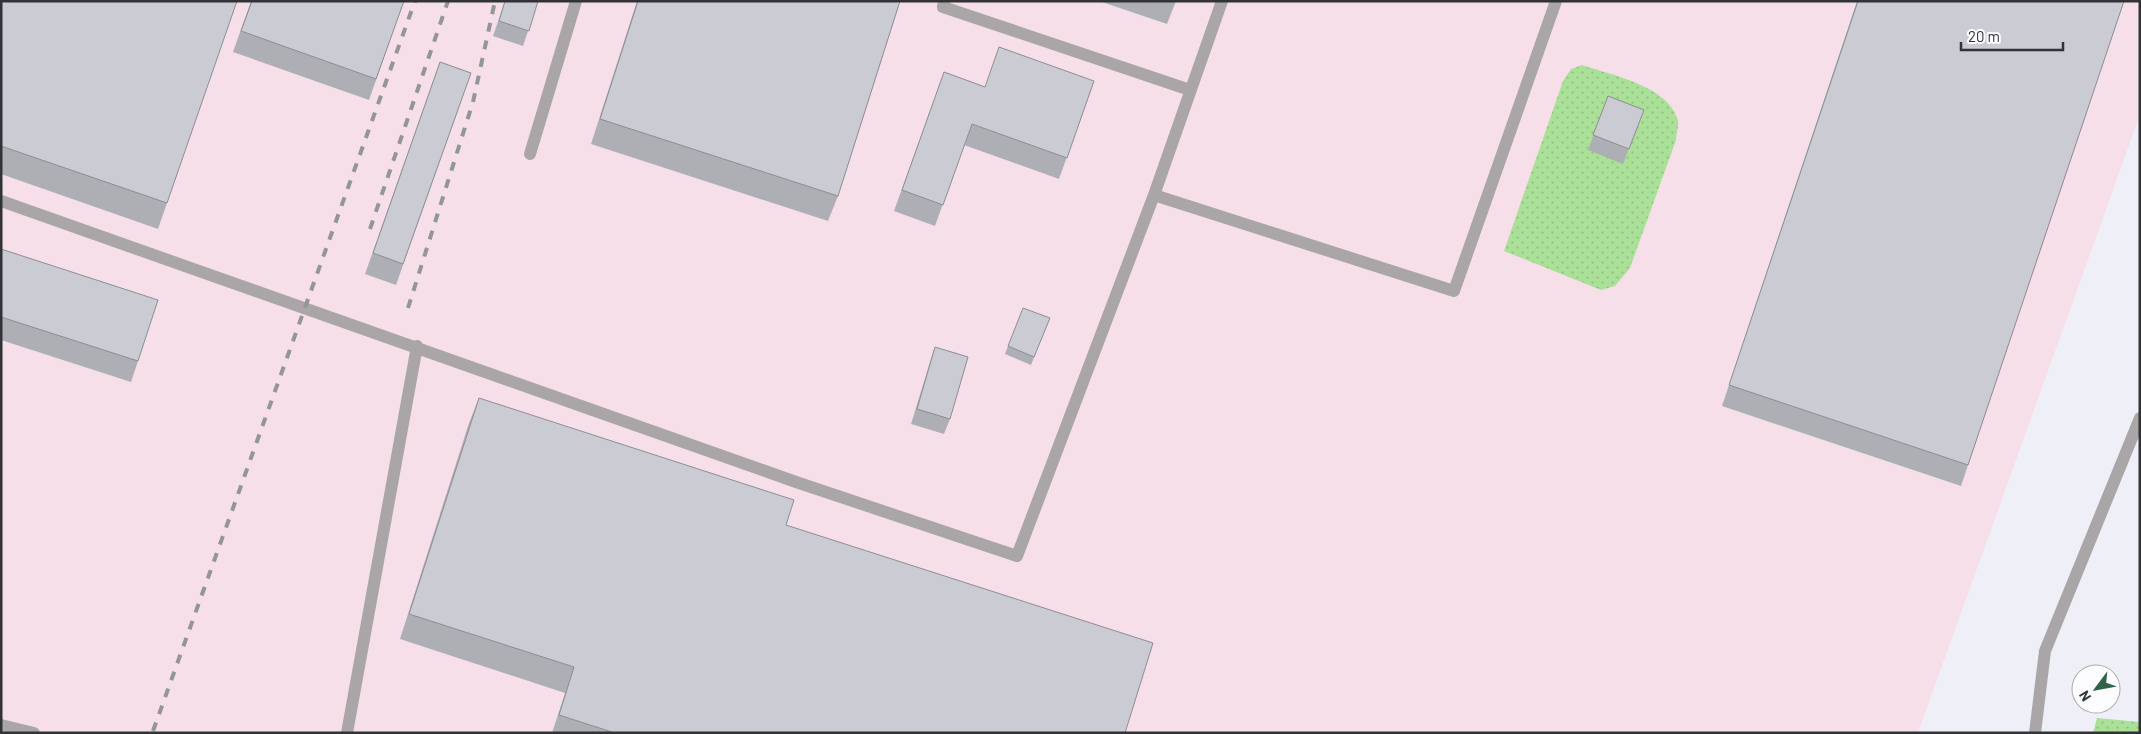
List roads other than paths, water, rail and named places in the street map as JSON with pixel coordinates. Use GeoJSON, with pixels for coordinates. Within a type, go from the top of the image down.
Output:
{"type":"FeatureCollection","features":[{"type":"Feature","properties":{"kind":"street"},"geometry":{"type":"LineString","coordinates":[[530,154],[576,1]]}},
{"type":"Feature","properties":{"kind":"street"},"geometry":{"type":"LineString","coordinates":[[944,1],[943,7],[1190,90]]}},
{"type":"Feature","properties":{"kind":"street"},"geometry":{"type":"LineString","coordinates":[[1,201],[305,309],[417,346],[796,482],[1017,556],[1154,195],[1222,1]]}},
{"type":"Feature","properties":{"kind":"street"},"geometry":{"type":"LineString","coordinates":[[1154,195],[1454,292],[1556,1]]}},
{"type":"Feature","properties":{"kind":"street"},"geometry":{"type":"LineString","coordinates":[[347,733],[417,346]]}},
{"type":"Feature","properties":{"kind":"street"},"geometry":{"type":"LineString","coordinates":[[2035,733],[2045,652],[2140,418]]}},
{"type":"Feature","properties":{"kind":"street"},"geometry":{"type":"LineString","coordinates":[[1,725],[34,733]]}},
{"type":"Feature","properties":{"kind":"railway"},"geometry":{"type":"LineString","coordinates":[[153,731],[415,1]]}},
{"type":"Feature","properties":{"kind":"railway"},"geometry":{"type":"LineString","coordinates":[[370,229],[448,1]]}},
{"type":"Feature","properties":{"kind":"railway"},"geometry":{"type":"LineString","coordinates":[[408,308],[473,102],[495,1]]}}]}
